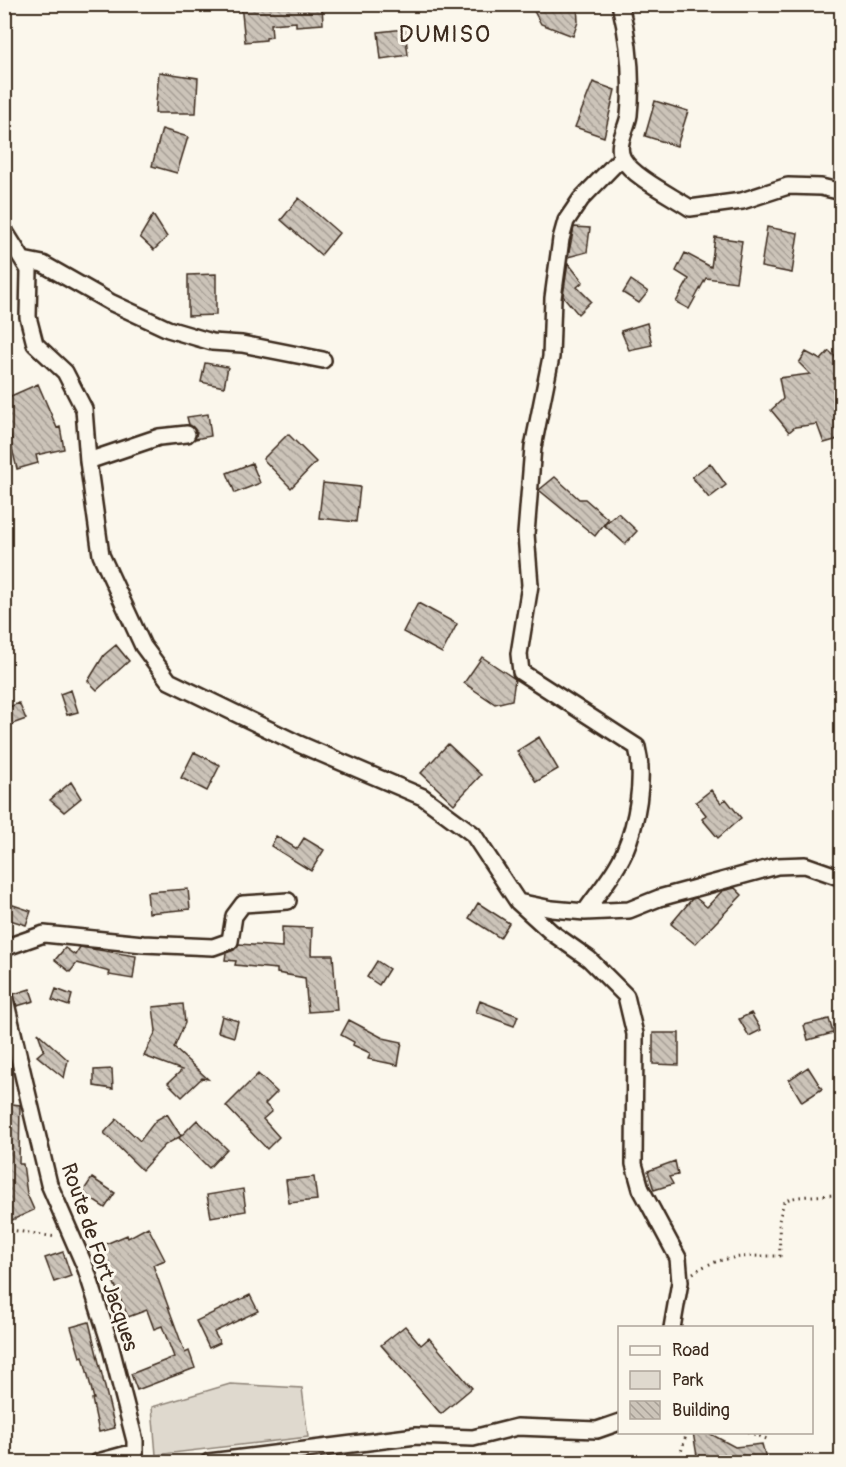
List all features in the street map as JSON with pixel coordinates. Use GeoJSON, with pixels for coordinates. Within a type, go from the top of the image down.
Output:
{"type":"FeatureCollection","features":[{"type":"Feature","properties":{"kind":"street"},"geometry":{"type":"LineString","coordinates":[[620,4],[631,50],[629,116],[620,146],[622,157],[629,167],[690,208],[742,201],[788,186],[821,187],[842,192]]}},
{"type":"Feature","properties":{"kind":"street"},"geometry":{"type":"LineString","coordinates":[[585,912],[623,855],[633,823],[640,774],[637,747],[521,672],[519,654],[530,585],[526,534],[533,447],[551,357],[552,316],[561,239],[566,222],[581,199],[622,157]]}},
{"type":"Feature","properties":{"kind":"street"},"geometry":{"type":"LineString","coordinates":[[4,230],[29,270],[28,317],[35,344],[65,372],[84,409],[100,555],[143,646],[169,681],[300,744],[423,797],[473,834],[518,902],[551,932],[589,959],[626,996],[635,1034],[634,1164],[641,1189],[678,1258],[680,1282],[672,1326]]}},
{"type":"Feature","properties":{"kind":"street"},"geometry":{"type":"LineString","coordinates":[[23,260],[43,264],[110,302],[168,329],[212,342],[242,344],[323,360]]}},
{"type":"Feature","properties":{"kind":"street"},"geometry":{"type":"LineString","coordinates":[[88,461],[159,437],[187,434]]}},
{"type":"Feature","properties":{"kind":"street"},"geometry":{"type":"LineString","coordinates":[[518,902],[552,909],[585,912],[629,910],[659,898],[777,866],[805,865],[842,878]]}},
{"type":"Feature","properties":{"kind":"street"},"geometry":{"type":"LineString","coordinates":[[4,948],[44,934],[143,944],[213,947],[230,941],[234,916],[243,904],[288,901]]}},
{"type":"Feature","properties":{"kind":"street","name":"Route de Fort Jacques"},"geometry":{"type":"LineString","coordinates":[[4,995],[49,1184],[86,1269],[116,1365],[135,1441],[135,1457]]}},
{"type":"Feature","properties":{"kind":"street"},"geometry":{"type":"LineString","coordinates":[[209,1462],[416,1436],[472,1438],[517,1426],[597,1430],[618,1423]]}},
{"type":"Feature","properties":{"kind":"street"},"geometry":{"type":"LineString","coordinates":[[98,1462],[135,1457]]}},
{"type":"Feature","properties":{"kind":"path"},"geometry":{"type":"LineString","coordinates":[[680,1282],[708,1263],[722,1262],[732,1256],[780,1256],[779,1221],[784,1201],[792,1197],[811,1198],[842,1194]]}},
{"type":"Feature","properties":{"kind":"path"},"geometry":{"type":"LineString","coordinates":[[4,1229],[74,1240]]}},
{"type":"Feature","properties":{"kind":"path"},"geometry":{"type":"LineString","coordinates":[[678,1462],[686,1434]]}},
{"type":"Feature","properties":{"kind":"path"},"geometry":{"type":"LineString","coordinates":[[753,1434],[767,1439]]}},
{"type":"Feature","properties":{"kind":"green space"},"geometry":{"type":"Polygon","coordinates":[[[230,1384],[302,1388],[308,1437],[156,1455],[152,1407],[230,1384]]]}},
{"type":"Feature","properties":{"kind":"building"},"geometry":{"type":"Polygon","coordinates":[[[241,4],[322,4],[323,24],[296,26],[296,22],[271,24],[272,37],[266,40],[245,42],[241,4]]]}},
{"type":"Feature","properties":{"kind":"building"},"geometry":{"type":"Polygon","coordinates":[[[530,4],[577,4],[578,22],[573,36],[541,24],[530,4]]]}},
{"type":"Feature","properties":{"kind":"building"},"geometry":{"type":"Polygon","coordinates":[[[405,29],[408,55],[381,59],[378,32],[405,29]]]}},
{"type":"Feature","properties":{"kind":"building"},"geometry":{"type":"Polygon","coordinates":[[[159,72],[198,78],[196,113],[155,113],[159,72]]]}},
{"type":"Feature","properties":{"kind":"building"},"geometry":{"type":"Polygon","coordinates":[[[593,82],[615,90],[604,137],[575,127],[593,82]]]}},
{"type":"Feature","properties":{"kind":"building"},"geometry":{"type":"Polygon","coordinates":[[[655,101],[688,111],[677,146],[645,136],[655,101]]]}},
{"type":"Feature","properties":{"kind":"building"},"geometry":{"type":"Polygon","coordinates":[[[162,129],[188,137],[177,173],[152,166],[162,129]]]}},
{"type":"Feature","properties":{"kind":"building"},"geometry":{"type":"Polygon","coordinates":[[[299,198],[339,233],[321,255],[281,220],[299,198]]]}},
{"type":"Feature","properties":{"kind":"building"},"geometry":{"type":"Polygon","coordinates":[[[153,215],[167,237],[154,250],[140,237],[153,215]]]}},
{"type":"Feature","properties":{"kind":"building"},"geometry":{"type":"Polygon","coordinates":[[[574,227],[590,228],[587,252],[568,257],[574,227]]]}},
{"type":"Feature","properties":{"kind":"building"},"geometry":{"type":"Polygon","coordinates":[[[767,227],[798,233],[792,273],[761,267],[767,227]]]}},
{"type":"Feature","properties":{"kind":"building"},"geometry":{"type":"Polygon","coordinates":[[[715,237],[742,241],[736,282],[706,278],[689,309],[676,302],[689,279],[676,271],[685,253],[711,267],[715,237]]]}},
{"type":"Feature","properties":{"kind":"building"},"geometry":{"type":"Polygon","coordinates":[[[568,263],[583,282],[577,287],[591,301],[578,314],[563,296],[568,263]]]}},
{"type":"Feature","properties":{"kind":"building"},"geometry":{"type":"Polygon","coordinates":[[[216,274],[216,315],[188,316],[188,275],[216,274]]]}},
{"type":"Feature","properties":{"kind":"building"},"geometry":{"type":"Polygon","coordinates":[[[631,280],[648,292],[639,303],[623,293],[631,280]]]}},
{"type":"Feature","properties":{"kind":"building"},"geometry":{"type":"Polygon","coordinates":[[[647,323],[652,345],[629,350],[621,331],[647,323]]]}},
{"type":"Feature","properties":{"kind":"building"},"geometry":{"type":"Polygon","coordinates":[[[829,351],[842,363],[842,438],[824,443],[817,424],[795,427],[789,432],[771,410],[783,399],[779,378],[810,374],[799,363],[806,352],[821,360],[829,351]]]}},
{"type":"Feature","properties":{"kind":"building"},"geometry":{"type":"Polygon","coordinates":[[[205,363],[228,367],[224,387],[201,382],[205,363]]]}},
{"type":"Feature","properties":{"kind":"building"},"geometry":{"type":"Polygon","coordinates":[[[38,384],[57,428],[60,427],[64,449],[36,455],[38,463],[17,469],[10,440],[12,439],[4,422],[4,399],[38,384]]]}},
{"type":"Feature","properties":{"kind":"building"},"geometry":{"type":"Polygon","coordinates":[[[208,414],[211,436],[195,439],[197,432],[189,425],[187,417],[208,414]]]}},
{"type":"Feature","properties":{"kind":"building"},"geometry":{"type":"Polygon","coordinates":[[[288,434],[316,462],[291,488],[263,459],[288,434]]]}},
{"type":"Feature","properties":{"kind":"building"},"geometry":{"type":"Polygon","coordinates":[[[252,463],[260,483],[235,493],[227,473],[252,463]]]}},
{"type":"Feature","properties":{"kind":"building"},"geometry":{"type":"Polygon","coordinates":[[[710,463],[726,485],[709,498],[692,477],[710,463]]]}},
{"type":"Feature","properties":{"kind":"building"},"geometry":{"type":"Polygon","coordinates":[[[555,477],[579,499],[585,499],[608,519],[595,536],[539,490],[555,477]]]}},
{"type":"Feature","properties":{"kind":"building"},"geometry":{"type":"Polygon","coordinates":[[[323,483],[360,487],[356,522],[319,518],[323,483]]]}},
{"type":"Feature","properties":{"kind":"building"},"geometry":{"type":"Polygon","coordinates":[[[618,513],[637,531],[625,544],[604,525],[618,513]]]}},
{"type":"Feature","properties":{"kind":"building"},"geometry":{"type":"Polygon","coordinates":[[[418,603],[457,624],[442,653],[403,632],[418,603]]]}},
{"type":"Feature","properties":{"kind":"building"},"geometry":{"type":"Polygon","coordinates":[[[116,645],[129,661],[97,690],[88,681],[104,655],[116,645]]]}},
{"type":"Feature","properties":{"kind":"building"},"geometry":{"type":"Polygon","coordinates":[[[482,657],[515,679],[512,700],[495,704],[464,683],[482,657]]]}},
{"type":"Feature","properties":{"kind":"building"},"geometry":{"type":"Polygon","coordinates":[[[71,690],[78,712],[67,715],[60,694],[71,690]]]}},
{"type":"Feature","properties":{"kind":"building"},"geometry":{"type":"Polygon","coordinates":[[[19,703],[26,719],[4,727],[4,709],[19,703]]]}},
{"type":"Feature","properties":{"kind":"building"},"geometry":{"type":"Polygon","coordinates":[[[539,737],[558,769],[536,782],[517,751],[539,737]]]}},
{"type":"Feature","properties":{"kind":"building"},"geometry":{"type":"Polygon","coordinates":[[[448,744],[481,775],[454,804],[421,773],[448,744]]]}},
{"type":"Feature","properties":{"kind":"building"},"geometry":{"type":"Polygon","coordinates":[[[194,752],[220,765],[207,791],[181,778],[194,752]]]}},
{"type":"Feature","properties":{"kind":"building"},"geometry":{"type":"Polygon","coordinates":[[[71,782],[81,798],[64,812],[50,800],[71,782]]]}},
{"type":"Feature","properties":{"kind":"building"},"geometry":{"type":"Polygon","coordinates":[[[711,790],[721,803],[726,799],[741,818],[718,838],[702,819],[706,815],[696,802],[711,790]]]}},
{"type":"Feature","properties":{"kind":"building"},"geometry":{"type":"Polygon","coordinates":[[[276,836],[297,849],[304,838],[324,850],[311,871],[271,846],[276,836]]]}},
{"type":"Feature","properties":{"kind":"building"},"geometry":{"type":"Polygon","coordinates":[[[735,888],[742,895],[695,944],[671,924],[692,899],[696,898],[707,907],[722,891],[735,888]]]}},
{"type":"Feature","properties":{"kind":"building"},"geometry":{"type":"Polygon","coordinates":[[[188,889],[190,909],[149,913],[147,892],[188,889]]]}},
{"type":"Feature","properties":{"kind":"building"},"geometry":{"type":"Polygon","coordinates":[[[4,902],[31,911],[26,925],[4,918],[4,902]]]}},
{"type":"Feature","properties":{"kind":"building"},"geometry":{"type":"Polygon","coordinates":[[[478,903],[509,923],[500,938],[469,918],[478,903]]]}},
{"type":"Feature","properties":{"kind":"building"},"geometry":{"type":"Polygon","coordinates":[[[282,927],[312,928],[311,955],[333,955],[337,1010],[308,1012],[305,978],[277,973],[277,969],[235,965],[236,961],[225,960],[226,953],[234,950],[239,944],[282,947],[282,927]]]}},
{"type":"Feature","properties":{"kind":"building"},"geometry":{"type":"Polygon","coordinates":[[[80,947],[136,956],[133,979],[109,975],[110,972],[77,963],[70,972],[55,960],[65,948],[75,955],[80,947]]]}},
{"type":"Feature","properties":{"kind":"building"},"geometry":{"type":"Polygon","coordinates":[[[377,961],[389,969],[379,985],[367,977],[377,961]]]}},
{"type":"Feature","properties":{"kind":"building"},"geometry":{"type":"Polygon","coordinates":[[[30,989],[34,1001],[17,1006],[14,994],[30,989]]]}},
{"type":"Feature","properties":{"kind":"building"},"geometry":{"type":"Polygon","coordinates":[[[56,989],[72,995],[69,1006],[52,1000],[56,989]]]}},
{"type":"Feature","properties":{"kind":"building"},"geometry":{"type":"Polygon","coordinates":[[[480,1001],[518,1016],[514,1026],[476,1012],[480,1001]]]}},
{"type":"Feature","properties":{"kind":"building"},"geometry":{"type":"Polygon","coordinates":[[[183,1004],[185,1023],[174,1048],[208,1079],[202,1078],[182,1097],[168,1083],[182,1070],[144,1056],[156,1031],[153,1007],[183,1004]]]}},
{"type":"Feature","properties":{"kind":"building"},"geometry":{"type":"Polygon","coordinates":[[[751,1013],[761,1030],[749,1036],[739,1019],[751,1013]]]}},
{"type":"Feature","properties":{"kind":"building"},"geometry":{"type":"Polygon","coordinates":[[[222,1016],[238,1021],[234,1037],[218,1032],[222,1016]]]}},
{"type":"Feature","properties":{"kind":"building"},"geometry":{"type":"Polygon","coordinates":[[[829,1019],[833,1033],[808,1040],[804,1025],[829,1019]]]}},
{"type":"Feature","properties":{"kind":"building"},"geometry":{"type":"Polygon","coordinates":[[[349,1020],[383,1038],[402,1042],[398,1065],[368,1059],[370,1053],[353,1045],[354,1042],[341,1035],[349,1020]]]}},
{"type":"Feature","properties":{"kind":"building"},"geometry":{"type":"Polygon","coordinates":[[[38,1033],[68,1060],[64,1078],[37,1056],[44,1050],[38,1033]]]}},
{"type":"Feature","properties":{"kind":"building"},"geometry":{"type":"Polygon","coordinates":[[[653,1033],[679,1033],[679,1065],[653,1064],[653,1033]]]}},
{"type":"Feature","properties":{"kind":"building"},"geometry":{"type":"Polygon","coordinates":[[[808,1067],[822,1089],[802,1102],[789,1080],[808,1067]]]}},
{"type":"Feature","properties":{"kind":"building"},"geometry":{"type":"Polygon","coordinates":[[[112,1069],[113,1089],[94,1086],[94,1070],[112,1069]]]}},
{"type":"Feature","properties":{"kind":"building"},"geometry":{"type":"Polygon","coordinates":[[[258,1074],[277,1092],[265,1104],[272,1111],[263,1119],[279,1137],[267,1149],[226,1106],[258,1074]]]}},
{"type":"Feature","properties":{"kind":"building"},"geometry":{"type":"Polygon","coordinates":[[[4,1103],[20,1105],[19,1164],[23,1164],[27,1194],[34,1210],[10,1221],[4,1207],[4,1103]]]}},
{"type":"Feature","properties":{"kind":"building"},"geometry":{"type":"Polygon","coordinates":[[[167,1114],[181,1136],[165,1145],[142,1170],[104,1133],[117,1119],[140,1141],[156,1120],[167,1114]]]}},
{"type":"Feature","properties":{"kind":"building"},"geometry":{"type":"Polygon","coordinates":[[[197,1120],[227,1149],[209,1168],[179,1138],[197,1120]]]}},
{"type":"Feature","properties":{"kind":"building"},"geometry":{"type":"Polygon","coordinates":[[[675,1161],[678,1175],[669,1177],[673,1184],[654,1190],[648,1171],[675,1161]]]}},
{"type":"Feature","properties":{"kind":"building"},"geometry":{"type":"Polygon","coordinates":[[[314,1177],[317,1200],[289,1203],[286,1180],[314,1177]]]}},
{"type":"Feature","properties":{"kind":"building"},"geometry":{"type":"Polygon","coordinates":[[[92,1178],[115,1193],[105,1208],[82,1193],[92,1178]]]}},
{"type":"Feature","properties":{"kind":"building"},"geometry":{"type":"Polygon","coordinates":[[[243,1189],[246,1211],[211,1217],[207,1195],[243,1189]]]}},
{"type":"Feature","properties":{"kind":"building"},"geometry":{"type":"Polygon","coordinates":[[[148,1227],[165,1260],[153,1265],[185,1353],[189,1351],[195,1368],[137,1390],[131,1374],[174,1357],[162,1326],[154,1329],[147,1310],[128,1317],[99,1247],[127,1235],[128,1238],[148,1227]]]}},
{"type":"Feature","properties":{"kind":"building"},"geometry":{"type":"Polygon","coordinates":[[[63,1252],[71,1276],[54,1282],[45,1258],[63,1252]]]}},
{"type":"Feature","properties":{"kind":"building"},"geometry":{"type":"Polygon","coordinates":[[[250,1295],[258,1311],[214,1332],[220,1343],[209,1348],[196,1321],[250,1295]]]}},
{"type":"Feature","properties":{"kind":"building"},"geometry":{"type":"Polygon","coordinates":[[[89,1322],[115,1428],[99,1432],[92,1399],[94,1399],[83,1356],[80,1357],[71,1327],[89,1322]]]}},
{"type":"Feature","properties":{"kind":"building"},"geometry":{"type":"Polygon","coordinates":[[[405,1326],[421,1345],[429,1338],[472,1388],[441,1414],[381,1345],[405,1326]]]}},
{"type":"Feature","properties":{"kind":"building"},"geometry":{"type":"Polygon","coordinates":[[[693,1434],[711,1434],[735,1447],[762,1444],[767,1462],[698,1462],[693,1434]]]}},
{"type":"Feature","properties":{"kind":"district","name":"DUMISO"},"geometry":{"type":"Point","coordinates":[445,34]}}]}
